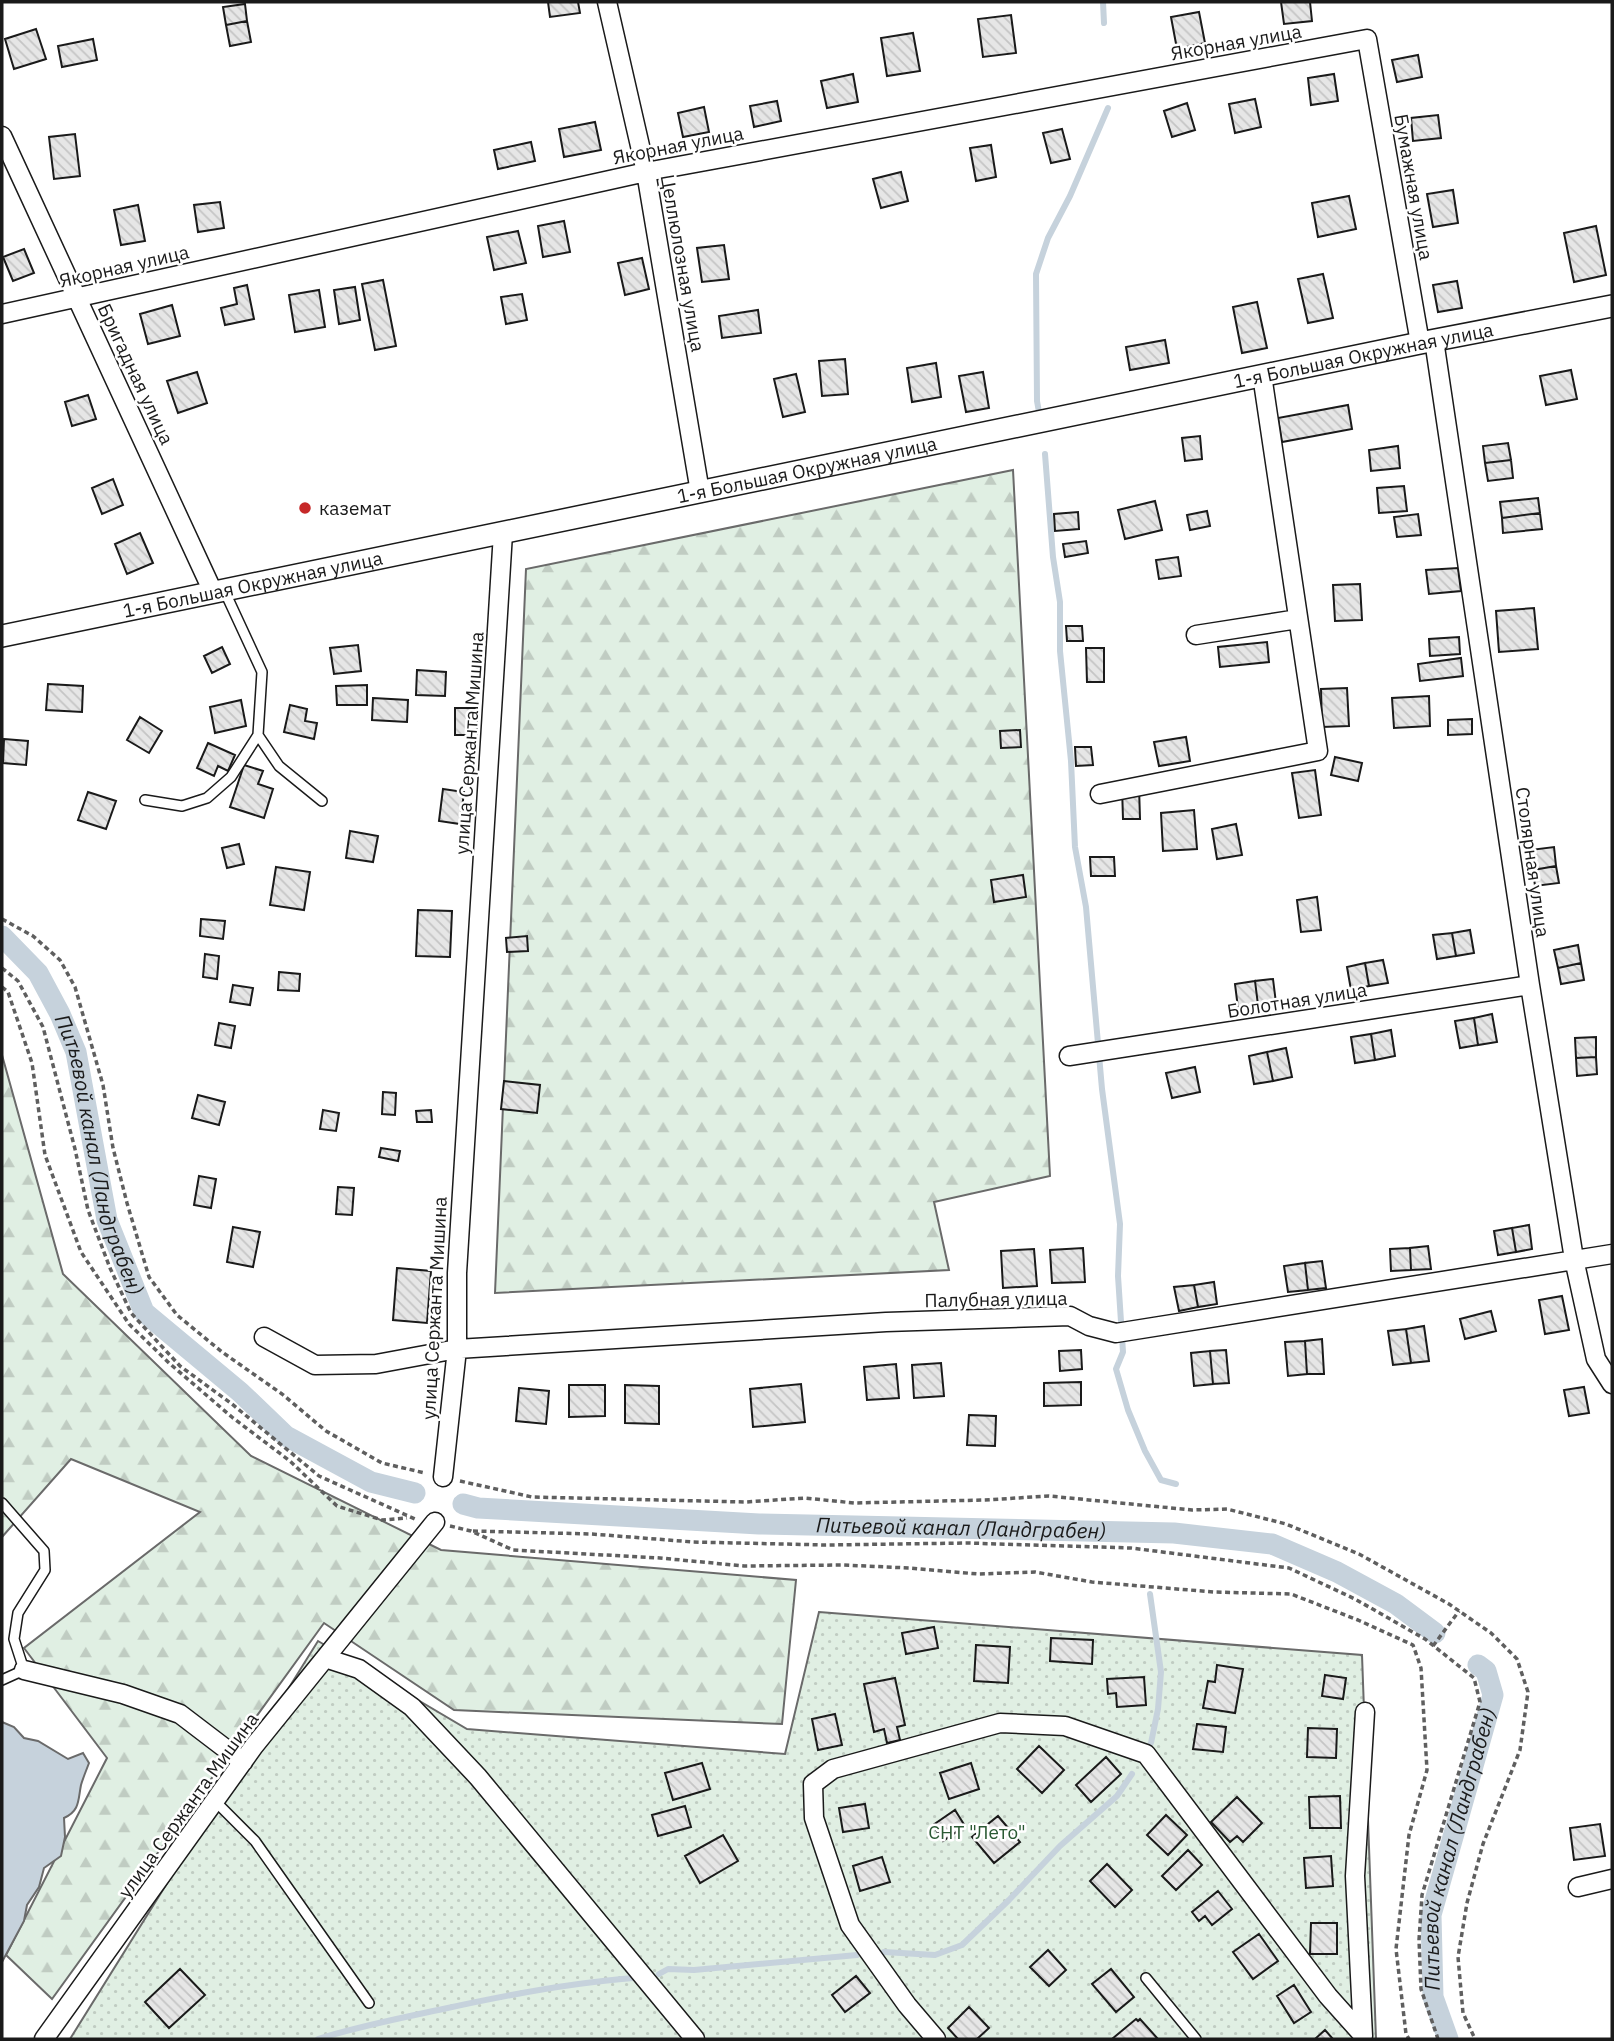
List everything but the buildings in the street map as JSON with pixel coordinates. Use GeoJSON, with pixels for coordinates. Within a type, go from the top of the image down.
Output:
{"type":"FeatureCollection","features":[{"type":"Feature","properties":{"kind":"street","name":"Целлюлозная улица"},"geometry":{"type":"LineString","coordinates":[[607,2],[646,172],[700,492]]}},
{"type":"Feature","properties":{"kind":"street","name":"Якорная улица"},"geometry":{"type":"LineString","coordinates":[[2,314],[646,172],[1367,39]]}},
{"type":"Feature","properties":{"kind":"street","name":"Бумажная улица"},"geometry":{"type":"LineString","coordinates":[[1367,39],[1427,341]]}},
{"type":"Feature","properties":{"kind":"street","name":"Бригадная улица"},"geometry":{"type":"LineString","coordinates":[[2,136],[219,591]]}},
{"type":"Feature","properties":{"kind":"street","name":"1-я Большая Окружная улица"},"geometry":{"type":"LineString","coordinates":[[2,636],[1427,341],[1612,306]]}},
{"type":"Feature","properties":{"kind":"street","name":"Столярная улица"},"geometry":{"type":"LineString","coordinates":[[1427,341],[1574,1259],[1597,1359],[1612,1384]]}},
{"type":"Feature","properties":{"kind":"street"},"geometry":{"type":"LineString","coordinates":[[1100,794],[1318,751],[1262,375]]}},
{"type":"Feature","properties":{"kind":"street","name":"улица Сержанта Мишина"},"geometry":{"type":"LineString","coordinates":[[443,1477],[457,1349],[457,1273],[503,533]]}},
{"type":"Feature","properties":{"kind":"street"},"geometry":{"type":"LineString","coordinates":[[1196,635],[1298,619]]}},
{"type":"Feature","properties":{"kind":"street","name":"Болотная улица"},"geometry":{"type":"LineString","coordinates":[[1069,1056],[1530,985]]}},
{"type":"Feature","properties":{"kind":"street","name":"Палубная улица"},"geometry":{"type":"LineString","coordinates":[[264,1337],[315,1366],[376,1364],[457,1349],[886,1322],[1070,1316],[1089,1326],[1116,1333],[1612,1254]]}},
{"type":"Feature","properties":{"kind":"street","name":"улица Сержанта Мишина"},"geometry":{"type":"LineString","coordinates":[[44,2039],[243,1762],[435,1522]]}},
{"type":"Feature","properties":{"kind":"street"},"geometry":{"type":"LineString","coordinates":[[325,1658],[359,1669],[412,1707],[478,1777],[695,2039]]}},
{"type":"Feature","properties":{"kind":"street"},"geometry":{"type":"LineString","coordinates":[[24,1670],[123,1695],[180,1714],[243,1762]]}},
{"type":"Feature","properties":{"kind":"street"},"geometry":{"type":"LineString","coordinates":[[1363,2037],[1356,1876],[1366,1712]]}},
{"type":"Feature","properties":{"kind":"street"},"geometry":{"type":"LineString","coordinates":[[936,2039],[907,2005],[850,1925],[814,1818],[813,1784],[833,1769],[1000,1723],[1065,1726],[1146,1754],[1328,1996],[1363,2037]]}},
{"type":"Feature","properties":{"kind":"street"},"geometry":{"type":"LineString","coordinates":[[1578,1887],[1612,1879]]}},
{"type":"Feature","properties":{"kind":"lane"},"geometry":{"type":"LineString","coordinates":[[145,800],[182,806],[206,798],[231,778],[258,735],[262,672],[219,591]]}},
{"type":"Feature","properties":{"kind":"lane"},"geometry":{"type":"LineString","coordinates":[[258,735],[279,766],[322,801]]}},
{"type":"Feature","properties":{"kind":"lane"},"geometry":{"type":"LineString","coordinates":[[2,1503],[44,1551],[45,1570],[18,1613],[14,1639],[24,1670],[2,1680]]}},
{"type":"Feature","properties":{"kind":"lane"},"geometry":{"type":"LineString","coordinates":[[215,1801],[255,1840],[369,2003]]}},
{"type":"Feature","properties":{"kind":"lane"},"geometry":{"type":"LineString","coordinates":[[1146,1978],[1196,2039]]}},
{"type":"Feature","properties":{"kind":"path"},"geometry":{"type":"LineString","coordinates":[[2,919],[33,936],[60,960],[75,987],[103,1085],[127,1203],[149,1277],[177,1315],[222,1352],[282,1394],[326,1430],[383,1463],[532,1497],[746,1502],[805,1498],[854,1503],[1049,1496],[1192,1510],[1227,1509],[1286,1524],[1359,1554],[1459,1611],[1491,1633],[1517,1659],[1528,1692],[1520,1750],[1483,1844],[1467,1903],[1458,1957],[1464,2013],[1475,2039]]}},
{"type":"Feature","properties":{"kind":"path"},"geometry":{"type":"LineString","coordinates":[[2,968],[18,981],[43,1027],[88,1210],[131,1313],[180,1366],[232,1404],[319,1476],[389,1508]]}},
{"type":"Feature","properties":{"kind":"path"},"geometry":{"type":"LineString","coordinates":[[2,987],[8,992],[32,1063],[45,1155],[80,1252],[129,1324],[169,1363],[233,1418],[290,1461],[337,1506],[382,1520],[410,1518]]}},
{"type":"Feature","properties":{"kind":"path"},"geometry":{"type":"LineString","coordinates":[[1409,2039],[1406,2034],[1396,1949],[1409,1835],[1427,1770],[1421,1668],[1413,1646],[1358,1620],[1291,1594],[1214,1592],[1092,1582],[1035,1572],[978,1574],[842,1565],[744,1566],[660,1558],[513,1550],[471,1531],[592,1534],[692,1542],[826,1545],[967,1543],[1131,1548],[1289,1568],[1355,1599],[1433,1646],[1474,1678],[1480,1702],[1422,1895],[1419,1940],[1421,1989],[1438,2039]]}},
{"type":"Feature","properties":{"kind":"path"},"geometry":{"type":"LineString","coordinates":[[1433,1646],[1459,1611]]}},
{"type":"Feature","properties":{"kind":"green space"},"geometry":{"type":"Polygon","coordinates":[[[1013,470],[1050,1176],[934,1202],[949,1270],[495,1293],[526,569],[1013,470]]]}},
{"type":"Feature","properties":{"kind":"green space"},"geometry":{"type":"Polygon","coordinates":[[[2,1055],[63,1274],[251,1456],[441,1550],[796,1580],[782,1724],[454,1710],[324,1623],[52,1999],[6,1955],[107,1758],[24,1648],[200,1512],[71,1459],[2,1537],[2,1055]]]}},
{"type":"Feature","properties":{"kind":"green space","name":"СНТ \"Лето\""},"geometry":{"type":"Polygon","coordinates":[[[819,1612],[1362,1655],[1376,2039],[70,2039],[318,1641],[467,1729],[785,1754],[819,1612]]]}},
{"type":"Feature","properties":{"kind":"shaded area"},"geometry":{"type":"Polygon","coordinates":[[[2,1722],[14,1727],[24,1738],[38,1741],[68,1759],[83,1753],[89,1763],[76,1808],[64,1818],[65,1837],[61,1856],[44,1868],[39,1887],[27,1905],[24,1921],[2,1962],[2,1722]]]}},
{"type":"Feature","properties":{"kind":"waterway"},"geometry":{"type":"LineString","coordinates":[[1103,2],[1104,23]]}},
{"type":"Feature","properties":{"kind":"waterway"},"geometry":{"type":"LineString","coordinates":[[1039,412],[1036,274],[1048,238],[1070,196],[1108,108]]}},
{"type":"Feature","properties":{"kind":"waterway"},"geometry":{"type":"LineString","coordinates":[[1045,454],[1053,557],[1060,602],[1060,651],[1071,761],[1075,847],[1086,907],[1102,1089],[1120,1224],[1118,1276],[1123,1352],[1116,1369],[1128,1410],[1145,1451],[1161,1480],[1176,1484]]}},
{"type":"Feature","properties":{"kind":"waterway","name":"Питьевой канал (Ландграбен)"},"geometry":{"type":"LineString","coordinates":[[2,936],[38,973],[76,1052],[107,1220],[144,1312],[240,1392],[286,1436],[371,1482],[415,1493]]}},
{"type":"Feature","properties":{"kind":"waterway","name":"Питьевой канал (Ландграбен)"},"geometry":{"type":"LineString","coordinates":[[463,1504],[478,1508],[759,1524],[1174,1533],[1272,1544],[1337,1572],[1396,1604],[1435,1633]]}},
{"type":"Feature","properties":{"kind":"waterway"},"geometry":{"type":"LineString","coordinates":[[1150,1594],[1161,1672],[1158,1709],[1151,1743]]}},
{"type":"Feature","properties":{"kind":"waterway","name":"Питьевой канал (Ландграбен)"},"geometry":{"type":"LineString","coordinates":[[1448,2039],[1433,1997],[1431,1915],[1493,1695],[1486,1671],[1478,1665]]}},
{"type":"Feature","properties":{"kind":"waterway"},"geometry":{"type":"LineString","coordinates":[[884,1952],[935,1955],[962,1945],[1060,1846],[1117,1796],[1132,1774]]}},
{"type":"Feature","properties":{"kind":"waterway"},"geometry":{"type":"LineString","coordinates":[[659,1974],[668,1969],[694,1970],[857,1955]]}},
{"type":"Feature","properties":{"kind":"waterway"},"geometry":{"type":"LineString","coordinates":[[318,2039],[380,2022],[514,1994],[633,1978]]}},
{"type":"Feature","properties":{"kind":"place","name":"каземат"},"geometry":{"type":"Point","coordinates":[305,508]}}]}
